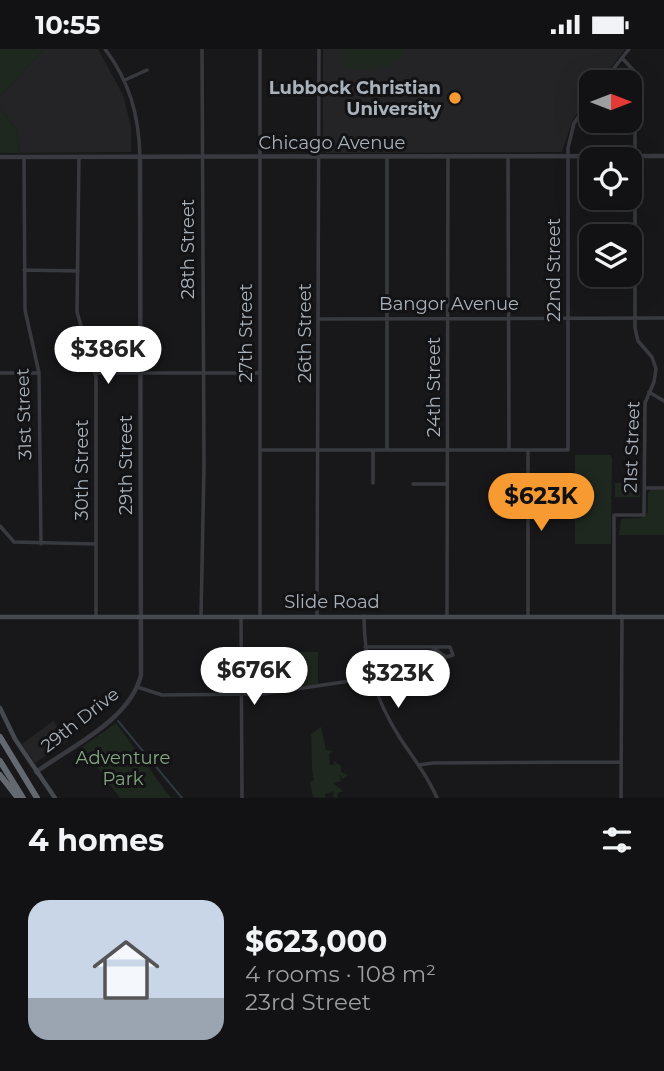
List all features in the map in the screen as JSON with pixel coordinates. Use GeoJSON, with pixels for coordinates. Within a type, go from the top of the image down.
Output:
{"type":"FeatureCollection","features":[{"type":"Feature","properties":{"kind":"highway"},"geometry":{"type":"LineString","coordinates":[[0,737],[37,798]]}},
{"type":"Feature","properties":{"kind":"highway"},"geometry":{"type":"LineString","coordinates":[[0,761],[20,798]]}},
{"type":"Feature","properties":{"kind":"highway"},"geometry":{"type":"LineString","coordinates":[[0,775],[20,798]]}},
{"type":"Feature","properties":{"kind":"main road","name":"Slide Road"},"geometry":{"type":"LineString","coordinates":[[0,617],[664,617]]}},
{"type":"Feature","properties":{"kind":"main road"},"geometry":{"type":"LineString","coordinates":[[0,708],[36,772],[55,798]]}},
{"type":"Feature","properties":{"kind":"street"},"geometry":{"type":"LineString","coordinates":[[104,49],[125,80],[136,113],[140,157]]}},
{"type":"Feature","properties":{"kind":"street","name":"28th Street"},"geometry":{"type":"LineString","coordinates":[[201,617],[204,465],[202,49]]}},
{"type":"Feature","properties":{"kind":"street","name":"27th Street"},"geometry":{"type":"LineString","coordinates":[[260,49],[260,617]]}},
{"type":"Feature","properties":{"kind":"street","name":"26th Street"},"geometry":{"type":"LineString","coordinates":[[317,616],[319,49]]}},
{"type":"Feature","properties":{"kind":"street"},"geometry":{"type":"LineString","coordinates":[[612,70],[629,49]]}},
{"type":"Feature","properties":{"kind":"street","name":"21st Street"},"geometry":{"type":"LineString","coordinates":[[622,58],[635,72],[634,147]]}},
{"type":"Feature","properties":{"kind":"street"},"geometry":{"type":"LineString","coordinates":[[125,80],[147,70]]}},
{"type":"Feature","properties":{"kind":"street","name":"22nd Street"},"geometry":{"type":"LineString","coordinates":[[528,450],[568,450],[568,157],[572,128],[579,118]]}},
{"type":"Feature","properties":{"kind":"street","name":"Chicago Avenue"},"geometry":{"type":"LineString","coordinates":[[642,156],[664,156]]}},
{"type":"Feature","properties":{"kind":"street","name":"Chicago Avenue"},"geometry":{"type":"LineString","coordinates":[[0,157],[579,157]]}},
{"type":"Feature","properties":{"kind":"street","name":"31st Street"},"geometry":{"type":"LineString","coordinates":[[24,157],[25,319],[39,373],[41,544]]}},
{"type":"Feature","properties":{"kind":"street","name":"30th Street"},"geometry":{"type":"LineString","coordinates":[[79,157],[78,319],[95,373],[96,617]]}},
{"type":"Feature","properties":{"kind":"street","name":"29th Street"},"geometry":{"type":"LineString","coordinates":[[137,687],[143,663],[140,157]]}},
{"type":"Feature","properties":{"kind":"street"},"geometry":{"type":"LineString","coordinates":[[387,157],[387,450]]}},
{"type":"Feature","properties":{"kind":"street","name":"24th Street"},"geometry":{"type":"LineString","coordinates":[[447,616],[448,157]]}},
{"type":"Feature","properties":{"kind":"street"},"geometry":{"type":"LineString","coordinates":[[508,157],[509,450]]}},
{"type":"Feature","properties":{"kind":"street","name":"21st Street"},"geometry":{"type":"LineString","coordinates":[[614,617],[614,516],[644,515],[645,403],[656,376],[654,363],[638,341],[635,318],[634,210]]}},
{"type":"Feature","properties":{"kind":"street"},"geometry":{"type":"LineString","coordinates":[[24,270],[78,271]]}},
{"type":"Feature","properties":{"kind":"street","name":"Bangor Avenue"},"geometry":{"type":"LineString","coordinates":[[319,319],[664,318]]}},
{"type":"Feature","properties":{"kind":"street"},"geometry":{"type":"LineString","coordinates":[[0,373],[39,373]]}},
{"type":"Feature","properties":{"kind":"street"},"geometry":{"type":"LineString","coordinates":[[95,373],[260,373]]}},
{"type":"Feature","properties":{"kind":"street"},"geometry":{"type":"LineString","coordinates":[[649,392],[664,401]]}},
{"type":"Feature","properties":{"kind":"street"},"geometry":{"type":"LineString","coordinates":[[260,450],[528,450],[528,616]]}},
{"type":"Feature","properties":{"kind":"street"},"geometry":{"type":"LineString","coordinates":[[373,450],[373,483]]}},
{"type":"Feature","properties":{"kind":"street"},"geometry":{"type":"LineString","coordinates":[[413,484],[447,484]]}},
{"type":"Feature","properties":{"kind":"street"},"geometry":{"type":"LineString","coordinates":[[645,488],[664,488]]}},
{"type":"Feature","properties":{"kind":"street"},"geometry":{"type":"LineString","coordinates":[[0,526],[14,542],[96,544]]}},
{"type":"Feature","properties":{"kind":"street"},"geometry":{"type":"LineString","coordinates":[[364,616],[364,647],[370,678],[389,719],[437,798]]}},
{"type":"Feature","properties":{"kind":"street"},"geometry":{"type":"LineString","coordinates":[[242,617],[242,798]]}},
{"type":"Feature","properties":{"kind":"street"},"geometry":{"type":"LineString","coordinates":[[621,798],[622,617]]}},
{"type":"Feature","properties":{"kind":"street"},"geometry":{"type":"LineString","coordinates":[[364,647],[452,647],[453,655],[448,658],[433,648]]}},
{"type":"Feature","properties":{"kind":"street"},"geometry":{"type":"LineString","coordinates":[[137,687],[162,695],[272,694],[370,678]]}},
{"type":"Feature","properties":{"kind":"street","name":"29th Drive"},"geometry":{"type":"LineString","coordinates":[[36,772],[119,712],[137,687]]}},
{"type":"Feature","properties":{"kind":"street"},"geometry":{"type":"LineString","coordinates":[[419,765],[433,762],[621,762]]}},
{"type":"Feature","properties":{"kind":"shaded area"},"geometry":{"type":"Polygon","coordinates":[[[44,49],[98,49],[123,95],[131,126],[131,152],[19,153],[17,130],[0,108],[0,96],[44,49]]]}},
{"type":"Feature","properties":{"kind":"shaded area","name":"Lubbock Christian University"},"geometry":{"type":"Polygon","coordinates":[[[323,49],[625,49],[609,70],[579,70],[579,110],[573,119],[562,152],[327,153],[323,149],[323,49]]]}},
{"type":"Feature","properties":{"kind":"shaded area"},"geometry":{"type":"Polygon","coordinates":[[[53,721],[68,741],[35,763],[22,744],[53,721]]]}},
{"type":"Feature","properties":{"kind":"green space"},"geometry":{"type":"Polygon","coordinates":[[[0,49],[44,49],[0,96],[0,49]]]}},
{"type":"Feature","properties":{"kind":"green space"},"geometry":{"type":"Polygon","coordinates":[[[342,49],[407,49],[401,57],[387,66],[362,69],[345,68],[342,49]]]}},
{"type":"Feature","properties":{"kind":"green space"},"geometry":{"type":"Polygon","coordinates":[[[0,108],[17,130],[19,153],[0,153],[0,108]]]}},
{"type":"Feature","properties":{"kind":"green space"},"geometry":{"type":"Polygon","coordinates":[[[575,455],[610,455],[612,458],[611,544],[575,544],[575,455]]]}},
{"type":"Feature","properties":{"kind":"green space"},"geometry":{"type":"Polygon","coordinates":[[[615,483],[640,483],[640,497],[615,497],[615,483]]]}},
{"type":"Feature","properties":{"kind":"green space"},"geometry":{"type":"Polygon","coordinates":[[[651,490],[664,490],[664,535],[619,535],[621,519],[641,518],[648,512],[648,493],[651,490]]]}},
{"type":"Feature","properties":{"kind":"green space"},"geometry":{"type":"Polygon","coordinates":[[[245,652],[318,652],[318,684],[271,691],[246,691],[245,652]]]}},
{"type":"Feature","properties":{"kind":"green space","name":"Adventure Park"},"geometry":{"type":"Polygon","coordinates":[[[116,723],[171,798],[120,798],[82,747],[116,723]]]}},
{"type":"Feature","properties":{"kind":"green space"},"geometry":{"type":"Polygon","coordinates":[[[321,727],[326,750],[333,751],[329,754],[330,765],[334,765],[334,761],[341,766],[341,772],[348,775],[343,779],[339,774],[341,781],[333,783],[343,791],[338,793],[337,798],[333,797],[334,791],[325,794],[325,798],[313,797],[310,782],[314,780],[311,734],[321,727]]]}},
{"type":"Feature","properties":{"kind":"waterway"},"geometry":{"type":"LineString","coordinates":[[118,721],[182,798]]}},
{"type":"Feature","properties":{"kind":"place","name":"Lubbock Christian University"},"geometry":{"type":"Point","coordinates":[455,98]}}]}
